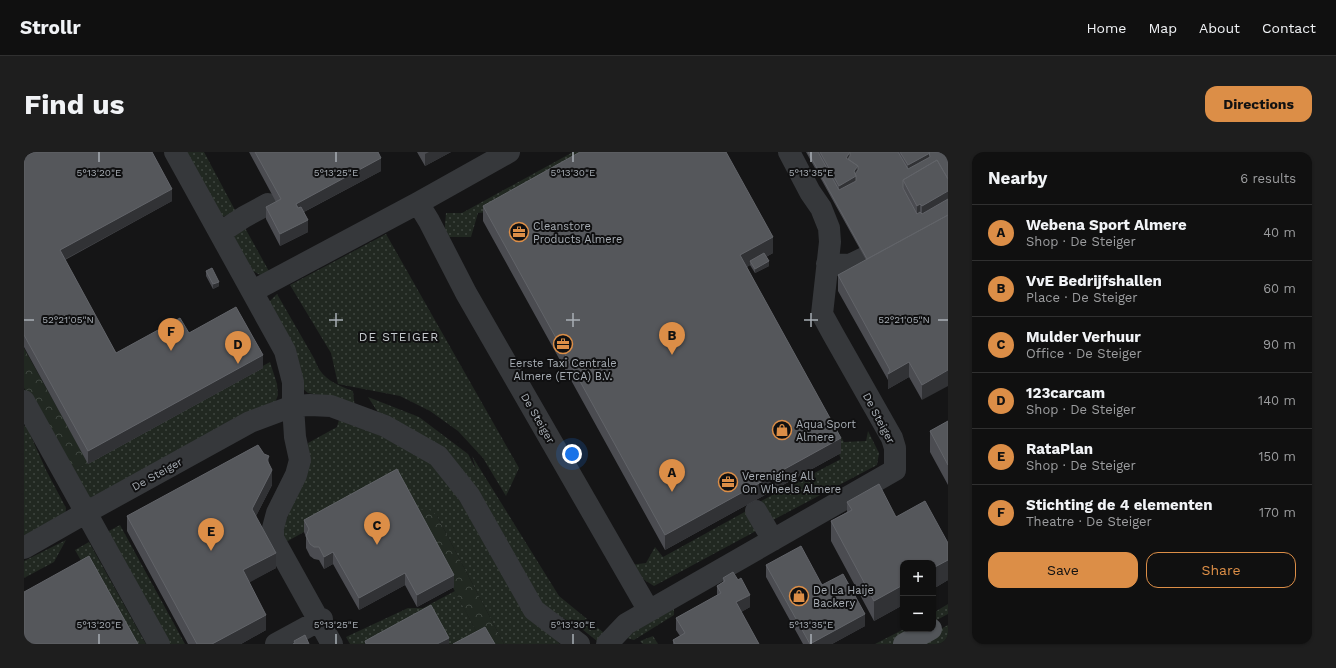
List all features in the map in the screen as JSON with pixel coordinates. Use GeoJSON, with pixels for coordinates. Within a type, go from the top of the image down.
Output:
{"type":"FeatureCollection","features":[{"type":"Feature","properties":{"kind":"main road"},"geometry":{"type":"LineString","coordinates":[[936,626],[948,620]]}},
{"type":"Feature","properties":{"kind":"main road"},"geometry":{"type":"LineString","coordinates":[[904,644],[925,632]]}},
{"type":"Feature","properties":{"kind":"street"},"geometry":{"type":"LineString","coordinates":[[175,152],[221,232],[285,351],[293,382],[293,406],[300,460],[296,475],[277,513],[273,528],[273,538],[332,644]]}},
{"type":"Feature","properties":{"kind":"street"},"geometry":{"type":"LineString","coordinates":[[253,291],[418,203],[509,152]]}},
{"type":"Feature","properties":{"kind":"street","name":"De Steiger"},"geometry":{"type":"LineString","coordinates":[[607,644],[626,624],[894,470],[895,448],[892,438],[822,314],[830,242],[829,228],[821,208],[810,192],[789,152]]}},
{"type":"Feature","properties":{"kind":"street","name":"De Steiger"},"geometry":{"type":"LineString","coordinates":[[418,203],[470,300],[649,611]]}},
{"type":"Feature","properties":{"kind":"street"},"geometry":{"type":"LineString","coordinates":[[221,232],[268,204]]}},
{"type":"Feature","properties":{"kind":"street"},"geometry":{"type":"LineString","coordinates":[[826,271],[850,265],[908,241]]}},
{"type":"Feature","properties":{"kind":"street"},"geometry":{"type":"LineString","coordinates":[[24,401],[159,644]]}},
{"type":"Feature","properties":{"kind":"street","name":"De Steiger"},"geometry":{"type":"LineString","coordinates":[[24,548],[250,422],[293,406],[331,406],[385,426],[438,456],[469,496],[534,610],[579,644]]}},
{"type":"Feature","properties":{"kind":"street"},"geometry":{"type":"LineString","coordinates":[[756,511],[773,540]]}},
{"type":"Feature","properties":{"kind":"street"},"geometry":{"type":"LineString","coordinates":[[276,644],[320,620]]}},
{"type":"Feature","properties":{"kind":"green space"},"geometry":{"type":"Polygon","coordinates":[[[184,152],[204,152],[236,212],[222,217],[184,152]]]}},
{"type":"Feature","properties":{"kind":"green space"},"geometry":{"type":"Polygon","coordinates":[[[573,152],[579,152],[587,166],[489,212],[478,213],[471,237],[444,237],[446,213],[462,213],[573,152]]]}},
{"type":"Feature","properties":{"kind":"green space"},"geometry":{"type":"Polygon","coordinates":[[[245,228],[270,273],[262,276],[253,271],[231,237],[245,228]]]}},
{"type":"Feature","properties":{"kind":"green space"},"geometry":{"type":"Polygon","coordinates":[[[386,234],[519,468],[506,496],[483,458],[458,431],[430,411],[400,396],[338,384],[331,353],[290,285],[386,234]]]}},
{"type":"Feature","properties":{"kind":"green space"},"geometry":{"type":"Polygon","coordinates":[[[277,294],[321,372],[325,377],[336,384],[353,391],[355,409],[323,396],[308,393],[302,388],[269,302],[277,294]]]}},
{"type":"Feature","properties":{"kind":"green space"},"geometry":{"type":"Polygon","coordinates":[[[24,348],[88,463],[71,472],[24,388],[24,348]]]}},
{"type":"Feature","properties":{"kind":"green space"},"geometry":{"type":"Polygon","coordinates":[[[270,362],[277,384],[278,395],[273,408],[88,499],[71,472],[270,362]]]}},
{"type":"Feature","properties":{"kind":"green space"},"geometry":{"type":"Polygon","coordinates":[[[368,397],[419,417],[468,454],[476,469],[472,456],[559,596],[609,637],[597,641],[578,626],[538,605],[445,454],[381,417],[368,397]]]}},
{"type":"Feature","properties":{"kind":"green space"},"geometry":{"type":"Polygon","coordinates":[[[340,416],[436,463],[530,614],[560,644],[504,644],[437,516],[304,532],[286,542],[281,535],[308,459],[308,443],[337,427],[340,416]]]}},
{"type":"Feature","properties":{"kind":"green space"},"geometry":{"type":"Polygon","coordinates":[[[26,425],[46,470],[66,508],[65,519],[24,542],[24,426],[26,425]]]}},
{"type":"Feature","properties":{"kind":"green space"},"geometry":{"type":"Polygon","coordinates":[[[836,429],[844,442],[866,441],[868,431],[879,453],[877,465],[773,520],[761,501],[841,459],[829,430],[836,429]]]}},
{"type":"Feature","properties":{"kind":"green space"},"geometry":{"type":"Polygon","coordinates":[[[411,509],[430,510],[437,516],[504,644],[483,644],[411,509]]]}},
{"type":"Feature","properties":{"kind":"green space"},"geometry":{"type":"Polygon","coordinates":[[[750,509],[756,531],[654,586],[638,576],[630,565],[646,563],[655,547],[663,557],[750,509]]]}},
{"type":"Feature","properties":{"kind":"green space"},"geometry":{"type":"Polygon","coordinates":[[[120,525],[185,644],[170,644],[107,532],[120,525]]]}},
{"type":"Feature","properties":{"kind":"green space"},"geometry":{"type":"Polygon","coordinates":[[[66,540],[54,562],[24,578],[24,561],[66,540]]]}},
{"type":"Feature","properties":{"kind":"green space"},"geometry":{"type":"Polygon","coordinates":[[[89,542],[146,644],[128,644],[75,550],[89,542]]]}},
{"type":"Feature","properties":{"kind":"green space"},"geometry":{"type":"Polygon","coordinates":[[[455,591],[483,644],[444,644],[424,617],[364,644],[350,644],[346,637],[408,608],[423,608],[455,591]]]}},
{"type":"Feature","properties":{"kind":"green space"},"geometry":{"type":"Polygon","coordinates":[[[948,604],[948,614],[936,620],[936,611],[948,604]]]}},
{"type":"Feature","properties":{"kind":"green space"},"geometry":{"type":"Polygon","coordinates":[[[674,608],[674,615],[634,640],[627,638],[649,618],[674,608]]]}},
{"type":"Feature","properties":{"kind":"green space"},"geometry":{"type":"Polygon","coordinates":[[[948,625],[948,644],[913,644],[936,632],[948,625]]]}},
{"type":"Feature","properties":{"kind":"green space"},"geometry":{"type":"Polygon","coordinates":[[[900,631],[915,632],[893,644],[875,644],[900,631]]]}},
{"type":"Feature","properties":{"kind":"green space"},"geometry":{"type":"Polygon","coordinates":[[[653,636],[658,644],[643,644],[640,641],[653,636]]]}},
{"type":"Feature","properties":{"kind":"building"},"geometry":{"type":"Polygon","coordinates":[[[34,152],[152,152],[172,189],[60,250],[116,353],[180,318],[189,333],[236,307],[263,355],[88,451],[24,335],[24,157],[34,152]]]}},
{"type":"Feature","properties":{"kind":"building"},"geometry":{"type":"Polygon","coordinates":[[[255,152],[378,152],[381,158],[296,204],[298,208],[301,207],[308,220],[280,234],[266,207],[281,199],[255,152]]]}},
{"type":"Feature","properties":{"kind":"building"},"geometry":{"type":"Polygon","coordinates":[[[580,152],[726,152],[773,237],[740,255],[841,438],[665,535],[483,206],[580,152]]]}},
{"type":"Feature","properties":{"kind":"building"},"geometry":{"type":"Polygon","coordinates":[[[808,152],[818,152],[839,190],[856,181],[855,174],[858,170],[858,166],[848,159],[850,152],[898,152],[908,169],[930,157],[929,152],[946,152],[948,155],[948,179],[937,160],[903,180],[903,188],[917,214],[920,212],[922,214],[948,199],[948,215],[867,259],[808,152]]]}},
{"type":"Feature","properties":{"kind":"building"},"geometry":{"type":"Polygon","coordinates":[[[820,152],[850,152],[846,158],[858,166],[854,171],[856,176],[839,186],[820,152]]]}},
{"type":"Feature","properties":{"kind":"building"},"geometry":{"type":"Polygon","coordinates":[[[900,152],[929,152],[930,153],[908,165],[900,152]]]}},
{"type":"Feature","properties":{"kind":"building"},"geometry":{"type":"Polygon","coordinates":[[[937,160],[948,179],[948,191],[922,206],[920,204],[917,206],[903,180],[937,160]]]}},
{"type":"Feature","properties":{"kind":"building"},"geometry":{"type":"Polygon","coordinates":[[[948,215],[948,370],[922,385],[909,362],[888,374],[890,370],[838,275],[948,215]]]}},
{"type":"Feature","properties":{"kind":"building"},"geometry":{"type":"Polygon","coordinates":[[[764,253],[769,261],[755,269],[750,261],[764,253]]]}},
{"type":"Feature","properties":{"kind":"building"},"geometry":{"type":"Polygon","coordinates":[[[212,268],[219,282],[213,284],[206,271],[212,268]]]}},
{"type":"Feature","properties":{"kind":"building"},"geometry":{"type":"Polygon","coordinates":[[[948,421],[948,465],[930,431],[948,421]]]}},
{"type":"Feature","properties":{"kind":"building"},"geometry":{"type":"Polygon","coordinates":[[[258,445],[264,454],[269,456],[267,460],[272,470],[252,509],[276,553],[243,570],[266,615],[212,644],[197,644],[127,516],[258,445]]]}},
{"type":"Feature","properties":{"kind":"building"},"geometry":{"type":"Polygon","coordinates":[[[397,469],[454,575],[417,595],[405,573],[359,598],[333,552],[324,557],[319,547],[314,547],[310,544],[306,536],[309,529],[304,520],[397,469]]]}},
{"type":"Feature","properties":{"kind":"building"},"geometry":{"type":"Polygon","coordinates":[[[879,484],[896,517],[925,501],[948,543],[948,560],[936,566],[936,560],[900,560],[900,587],[874,601],[831,521],[852,510],[847,502],[879,484]]]}},
{"type":"Feature","properties":{"kind":"building"},"geometry":{"type":"Polygon","coordinates":[[[801,546],[822,585],[843,574],[865,614],[810,644],[766,565],[801,546]]]}},
{"type":"Feature","properties":{"kind":"building"},"geometry":{"type":"Polygon","coordinates":[[[89,556],[138,644],[24,644],[24,592],[89,556]]]}},
{"type":"Feature","properties":{"kind":"building"},"geometry":{"type":"Polygon","coordinates":[[[733,572],[738,580],[741,578],[750,595],[736,602],[759,644],[675,644],[673,640],[685,633],[676,618],[721,593],[717,586],[725,581],[723,578],[733,572]]]}},
{"type":"Feature","properties":{"kind":"building"},"geometry":{"type":"Polygon","coordinates":[[[431,605],[449,638],[437,644],[366,644],[365,641],[431,605]]]}},
{"type":"Feature","properties":{"kind":"building"},"geometry":{"type":"Polygon","coordinates":[[[485,627],[495,644],[453,644],[485,627]]]}},
{"type":"Feature","properties":{"kind":"building"},"geometry":{"type":"Polygon","coordinates":[[[305,635],[309,644],[293,644],[295,643],[294,641],[305,635]]]}},
{"type":"Feature","properties":{"kind":"place","name":"Cleanstore Products Almere"},"geometry":{"type":"Point","coordinates":[519,232]}},
{"type":"Feature","properties":{"kind":"place","name":"Eerste Taxi Centrale Almere (ETCA) B.V."},"geometry":{"type":"Point","coordinates":[563,344]}},
{"type":"Feature","properties":{"kind":"place","name":"Stichting de 4 elementen"},"geometry":{"type":"Point","coordinates":[171,351]}},
{"type":"Feature","properties":{"kind":"place","name":"VvE Bedrijfshallen"},"geometry":{"type":"Point","coordinates":[672,355]}},
{"type":"Feature","properties":{"kind":"place","name":"123carcam"},"geometry":{"type":"Point","coordinates":[238,364]}},
{"type":"Feature","properties":{"kind":"place","name":"Aqua Sport Almere"},"geometry":{"type":"Point","coordinates":[782,430]}},
{"type":"Feature","properties":{"kind":"place","name":"Vereniging All On Wheels Almere"},"geometry":{"type":"Point","coordinates":[728,482]}},
{"type":"Feature","properties":{"kind":"place","name":"Webena Sport Almere"},"geometry":{"type":"Point","coordinates":[672,492]}},
{"type":"Feature","properties":{"kind":"place","name":"Mulder Verhuur"},"geometry":{"type":"Point","coordinates":[377,545]}},
{"type":"Feature","properties":{"kind":"place","name":"RataPlan"},"geometry":{"type":"Point","coordinates":[211,551]}},
{"type":"Feature","properties":{"kind":"place","name":"De La Haije Backery"},"geometry":{"type":"Point","coordinates":[799,596]}},
{"type":"Feature","properties":{"kind":"district","name":"DE STEIGER"},"geometry":{"type":"Point","coordinates":[399,337]}}]}
